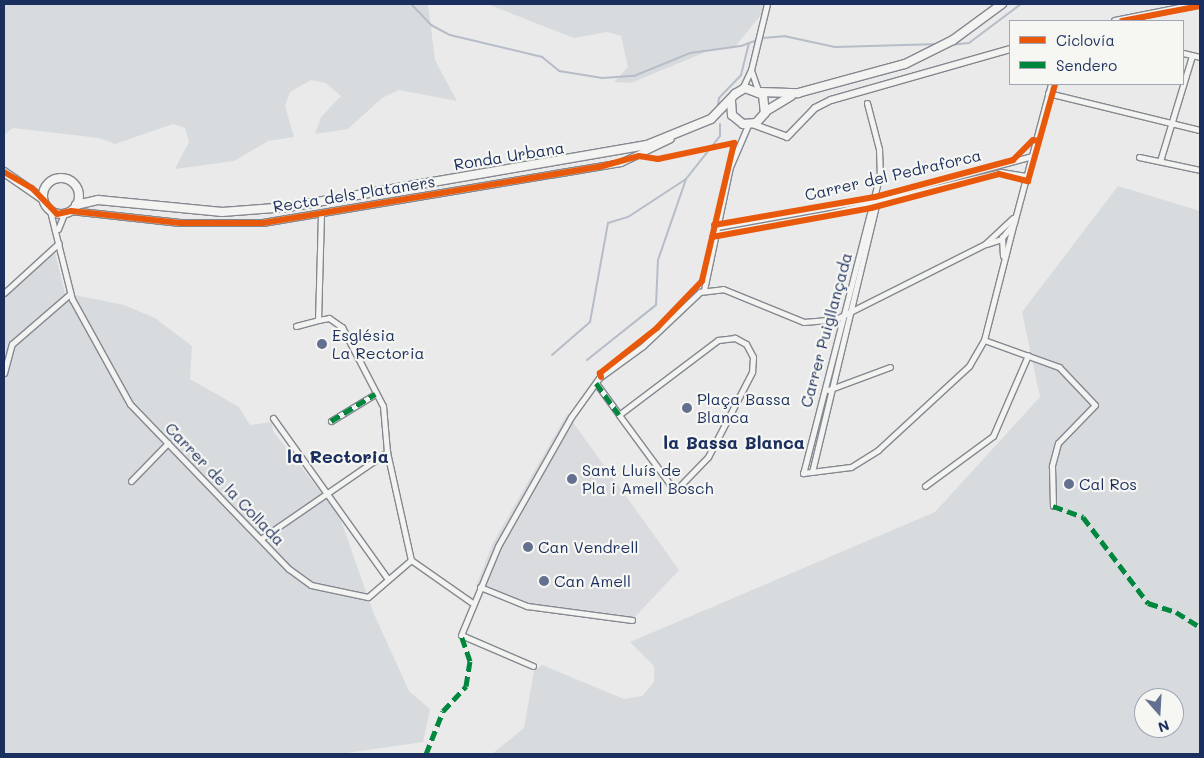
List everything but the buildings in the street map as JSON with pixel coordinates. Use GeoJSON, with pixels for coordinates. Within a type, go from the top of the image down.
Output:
{"type":"FeatureCollection","features":[{"type":"Feature","properties":{"kind":"main road"},"geometry":{"type":"LineString","coordinates":[[742,89],[759,92],[798,93],[884,70],[936,50],[1002,4]]}},
{"type":"Feature","properties":{"kind":"main road","name":"Ronda Urbana"},"geometry":{"type":"LineString","coordinates":[[48,183],[64,178],[78,190],[98,200],[189,212],[280,208],[602,154],[682,133],[711,119],[742,89]]}},
{"type":"Feature","properties":{"kind":"main road"},"geometry":{"type":"LineString","coordinates":[[759,92],[764,114]]}},
{"type":"Feature","properties":{"kind":"main road"},"geometry":{"type":"LineString","coordinates":[[750,124],[798,93]]}},
{"type":"Feature","properties":{"kind":"main road"},"geometry":{"type":"LineString","coordinates":[[731,101],[737,121]]}},
{"type":"Feature","properties":{"kind":"main road","name":"Ronda Urbana"},"geometry":{"type":"LineString","coordinates":[[711,119],[750,124]]}},
{"type":"Feature","properties":{"kind":"main road"},"geometry":{"type":"LineString","coordinates":[[4,172],[24,183],[43,199],[50,210]]}},
{"type":"Feature","properties":{"kind":"main road"},"geometry":{"type":"LineString","coordinates":[[24,183],[48,183],[43,199]]}},
{"type":"Feature","properties":{"kind":"main road"},"geometry":{"type":"LineString","coordinates":[[71,210],[78,190]]}},
{"type":"Feature","properties":{"kind":"main road","name":"Ronda Urbana"},"geometry":{"type":"LineString","coordinates":[[50,210],[71,210],[98,200]]}},
{"type":"Feature","properties":{"kind":"street"},"geometry":{"type":"LineString","coordinates":[[742,89],[751,70],[767,4]]}},
{"type":"Feature","properties":{"kind":"street"},"geometry":{"type":"LineString","coordinates":[[1120,20],[1200,4]]}},
{"type":"Feature","properties":{"kind":"street"},"geometry":{"type":"LineString","coordinates":[[704,290],[715,234],[740,137],[750,124],[770,133],[791,136],[816,108],[844,95],[1009,49]]}},
{"type":"Feature","properties":{"kind":"street"},"geometry":{"type":"LineString","coordinates":[[1184,53],[1200,57]]}},
{"type":"Feature","properties":{"kind":"street"},"geometry":{"type":"LineString","coordinates":[[1184,80],[1192,56]]}},
{"type":"Feature","properties":{"kind":"street"},"geometry":{"type":"LineString","coordinates":[[751,70],[759,92]]}},
{"type":"Feature","properties":{"kind":"street"},"geometry":{"type":"LineString","coordinates":[[986,244],[992,243],[1001,237],[1014,218],[1051,85]]}},
{"type":"Feature","properties":{"kind":"street"},"geometry":{"type":"LineString","coordinates":[[1160,161],[1182,85]]}},
{"type":"Feature","properties":{"kind":"street"},"geometry":{"type":"LineString","coordinates":[[1048,93],[1200,130]]}},
{"type":"Feature","properties":{"kind":"street","name":"Carrer Puigllançada"},"geometry":{"type":"LineString","coordinates":[[867,102],[880,149],[875,200],[851,311],[812,472],[803,473],[823,390],[875,200]]}},
{"type":"Feature","properties":{"kind":"street"},"geometry":{"type":"LineString","coordinates":[[764,114],[770,133]]}},
{"type":"Feature","properties":{"kind":"street"},"geometry":{"type":"LineString","coordinates":[[737,121],[740,137]]}},
{"type":"Feature","properties":{"kind":"street","name":"Recta dels Plataners"},"geometry":{"type":"LineString","coordinates":[[71,210],[212,224],[263,223],[621,163],[682,133]]}},
{"type":"Feature","properties":{"kind":"street","name":"Carrer del Pedraforca"},"geometry":{"type":"LineString","coordinates":[[717,227],[875,200],[1032,156]]}},
{"type":"Feature","properties":{"kind":"street"},"geometry":{"type":"LineString","coordinates":[[1139,157],[1200,170]]}},
{"type":"Feature","properties":{"kind":"street","name":"Carrer del Pedraforca"},"geometry":{"type":"LineString","coordinates":[[715,234],[1001,172],[1026,176]]}},
{"type":"Feature","properties":{"kind":"street"},"geometry":{"type":"LineString","coordinates":[[50,210],[58,232]]}},
{"type":"Feature","properties":{"kind":"street"},"geometry":{"type":"LineString","coordinates":[[58,232],[71,210]]}},
{"type":"Feature","properties":{"kind":"street"},"geometry":{"type":"LineString","coordinates":[[318,320],[321,214]]}},
{"type":"Feature","properties":{"kind":"street"},"geometry":{"type":"LineString","coordinates":[[812,472],[851,467],[878,450],[945,392],[984,340],[1003,255],[1009,243],[1011,225]]}},
{"type":"Feature","properties":{"kind":"street","name":"Carrer de la Collada"},"geometry":{"type":"LineString","coordinates":[[58,232],[70,294],[130,404],[311,586],[368,597],[411,560]]}},
{"type":"Feature","properties":{"kind":"street"},"geometry":{"type":"LineString","coordinates":[[1001,237],[1009,243]]}},
{"type":"Feature","properties":{"kind":"street"},"geometry":{"type":"LineString","coordinates":[[533,666],[461,635],[471,602],[565,428],[596,383],[704,290],[723,289],[804,322],[821,322],[844,315],[1001,237]]}},
{"type":"Feature","properties":{"kind":"street"},"geometry":{"type":"LineString","coordinates":[[1001,237],[1003,255]]}},
{"type":"Feature","properties":{"kind":"street"},"geometry":{"type":"LineString","coordinates":[[4,293],[59,243]]}},
{"type":"Feature","properties":{"kind":"street"},"geometry":{"type":"LineString","coordinates":[[992,243],[1003,255]]}},
{"type":"Feature","properties":{"kind":"street"},"geometry":{"type":"LineString","coordinates":[[4,373],[12,344],[70,294]]}},
{"type":"Feature","properties":{"kind":"street"},"geometry":{"type":"LineString","coordinates":[[296,326],[329,318],[342,327],[375,394],[383,406],[387,452],[411,560],[471,602]]}},
{"type":"Feature","properties":{"kind":"street"},"geometry":{"type":"LineString","coordinates":[[596,383],[619,416],[675,491],[708,456],[752,372],[753,357],[746,344],[735,338],[718,340],[619,416]]}},
{"type":"Feature","properties":{"kind":"street"},"geometry":{"type":"LineString","coordinates":[[984,340],[1059,367],[1094,404],[1058,443],[1052,466],[1053,506]]}},
{"type":"Feature","properties":{"kind":"street"},"geometry":{"type":"LineString","coordinates":[[925,486],[993,436],[1028,355]]}},
{"type":"Feature","properties":{"kind":"street"},"geometry":{"type":"LineString","coordinates":[[823,390],[831,390],[890,367]]}},
{"type":"Feature","properties":{"kind":"street"},"geometry":{"type":"LineString","coordinates":[[331,421],[375,394]]}},
{"type":"Feature","properties":{"kind":"street"},"geometry":{"type":"LineString","coordinates":[[273,418],[388,579]]}},
{"type":"Feature","properties":{"kind":"street"},"geometry":{"type":"LineString","coordinates":[[130,481],[168,444]]}},
{"type":"Feature","properties":{"kind":"street"},"geometry":{"type":"LineString","coordinates":[[262,538],[387,452]]}},
{"type":"Feature","properties":{"kind":"street"},"geometry":{"type":"LineString","coordinates":[[480,587],[527,606],[632,620]]}},
{"type":"Feature","properties":{"kind":"shaded area"},"geometry":{"type":"Polygon","coordinates":[[[4,4],[428,4],[435,60],[457,101],[399,90],[382,98],[348,129],[315,134],[321,117],[341,96],[326,83],[311,80],[290,92],[285,106],[294,137],[268,141],[234,161],[175,169],[189,142],[185,128],[173,124],[115,144],[99,138],[13,128],[4,135],[4,4]]]}},
{"type":"Feature","properties":{"kind":"shaded area"},"geometry":{"type":"Polygon","coordinates":[[[487,4],[770,4],[734,48],[708,51],[631,83],[614,82],[628,67],[621,36],[607,32],[574,38],[487,4]]]}},
{"type":"Feature","properties":{"kind":"shaded area"},"geometry":{"type":"Polygon","coordinates":[[[1118,186],[1200,211],[1200,754],[492,754],[524,728],[534,671],[542,665],[624,699],[642,696],[654,682],[654,666],[630,642],[935,512],[1040,397],[1022,312],[1118,186]]]}},
{"type":"Feature","properties":{"kind":"shaded area"},"geometry":{"type":"Polygon","coordinates":[[[55,253],[65,293],[124,305],[155,318],[192,346],[190,379],[239,407],[250,425],[272,422],[273,431],[339,515],[374,614],[409,691],[430,709],[423,742],[340,754],[4,754],[4,296],[55,253]]]}},
{"type":"Feature","properties":{"kind":"shaded area","name":"Sant Lluís de Pla i Amell Bosch"},"geometry":{"type":"Polygon","coordinates":[[[567,414],[679,570],[632,620],[527,606],[476,586],[493,543],[567,414]]]}},
{"type":"Feature","properties":{"kind":"waterway"},"geometry":{"type":"LineString","coordinates":[[411,4],[431,25],[450,35],[542,57],[559,71],[602,78],[634,76],[690,53],[741,46],[763,38],[784,36],[835,47],[940,44]]}},
{"type":"Feature","properties":{"kind":"waterway"},"geometry":{"type":"LineString","coordinates":[[949,45],[969,43],[1021,4]]}},
{"type":"Feature","properties":{"kind":"waterway"},"geometry":{"type":"LineString","coordinates":[[718,106],[719,98],[741,75],[749,44]]}},
{"type":"Feature","properties":{"kind":"waterway"},"geometry":{"type":"LineString","coordinates":[[552,355],[590,322],[608,223],[628,217],[686,179],[720,136],[720,124]]}},
{"type":"Feature","properties":{"kind":"waterway"},"geometry":{"type":"LineString","coordinates":[[587,360],[656,305],[658,260],[686,179]]}},
{"type":"Feature","properties":{"kind":"marked path"},"geometry":{"type":"LineString","coordinates":[[596,383],[619,415]]}},
{"type":"Feature","properties":{"kind":"marked path"},"geometry":{"type":"LineString","coordinates":[[331,421],[375,394]]}},
{"type":"Feature","properties":{"kind":"marked path"},"geometry":{"type":"LineString","coordinates":[[1053,506],[1083,517],[1148,603],[1176,612],[1200,627]]}},
{"type":"Feature","properties":{"kind":"marked path"},"geometry":{"type":"LineString","coordinates":[[426,754],[443,711],[466,686],[470,661],[461,635]]}},
{"type":"Feature","properties":{"kind":"cycle path"},"geometry":{"type":"LineString","coordinates":[[1127,20],[1200,6]]}},
{"type":"Feature","properties":{"kind":"cycle path"},"geometry":{"type":"LineString","coordinates":[[712,237],[871,208],[999,174],[1028,181],[1055,85]]}},
{"type":"Feature","properties":{"kind":"cycle path"},"geometry":{"type":"LineString","coordinates":[[714,225],[875,197],[1013,160],[1033,140],[1039,141]]}},
{"type":"Feature","properties":{"kind":"cycle path"},"geometry":{"type":"LineString","coordinates":[[4,172],[32,188],[57,214],[71,211],[180,223],[263,223],[599,167],[639,156],[658,159],[734,143],[702,281],[657,328],[600,373],[601,377]]}},
{"type":"Feature","properties":{"kind":"place","name":"Església La Rectoria"},"geometry":{"type":"Point","coordinates":[322,344]}},
{"type":"Feature","properties":{"kind":"place","name":"Plaça Bassa Blanca"},"geometry":{"type":"Point","coordinates":[687,408]}},
{"type":"Feature","properties":{"kind":"place","name":"Sant Lluís de Pla i Amell Bosch"},"geometry":{"type":"Point","coordinates":[572,479]}},
{"type":"Feature","properties":{"kind":"place","name":"Cal Ros"},"geometry":{"type":"Point","coordinates":[1069,484]}},
{"type":"Feature","properties":{"kind":"place","name":"Can Vendrell"},"geometry":{"type":"Point","coordinates":[528,547]}},
{"type":"Feature","properties":{"kind":"place","name":"Can Amell"},"geometry":{"type":"Point","coordinates":[544,581]}},
{"type":"Feature","properties":{"kind":"district","name":"la Bassa Blanca"},"geometry":{"type":"Point","coordinates":[734,442]}},
{"type":"Feature","properties":{"kind":"district","name":"la Rectoria"},"geometry":{"type":"Point","coordinates":[338,456]}}]}
